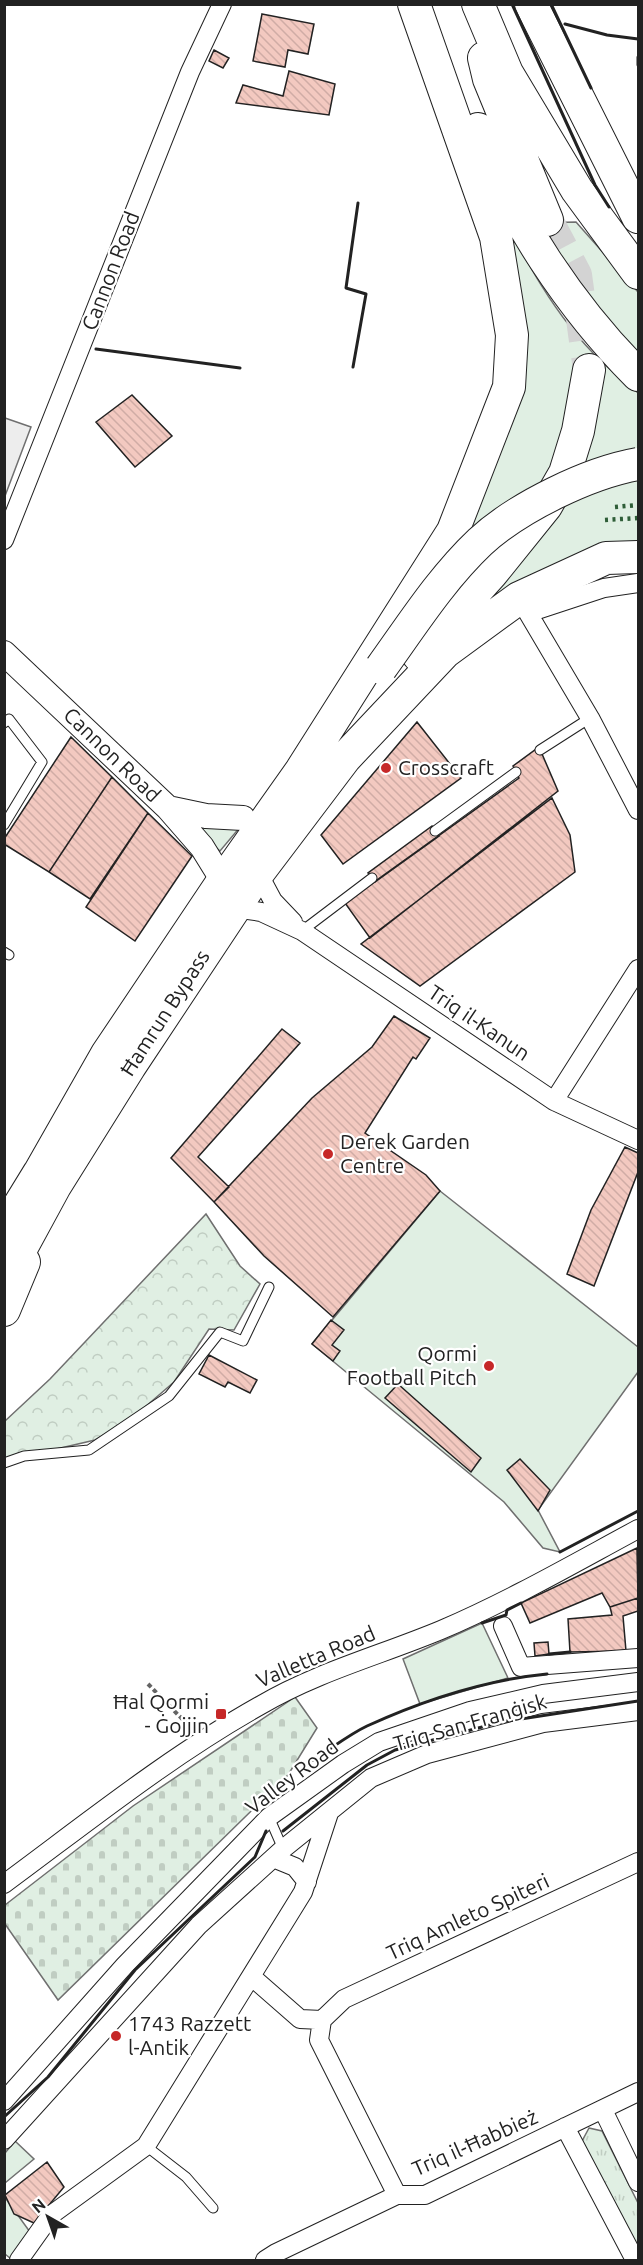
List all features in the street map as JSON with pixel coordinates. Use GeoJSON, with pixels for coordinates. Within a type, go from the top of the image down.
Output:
{"type":"FeatureCollection","features":[{"type":"Feature","properties":{"kind":"highway"},"geometry":{"type":"LineString","coordinates":[[302,769],[453,531],[509,387],[512,335],[496,237],[414,4]]}},
{"type":"Feature","properties":{"kind":"highway"},"geometry":{"type":"LineString","coordinates":[[419,4],[457,72],[491,164],[525,228],[613,349],[639,375]]}},
{"type":"Feature","properties":{"kind":"highway"},"geometry":{"type":"LineString","coordinates":[[471,4],[489,79],[547,220]]}},
{"type":"Feature","properties":{"kind":"highway"},"geometry":{"type":"LineString","coordinates":[[478,4],[507,73],[577,190],[639,273]]}},
{"type":"Feature","properties":{"kind":"highway"},"geometry":{"type":"LineString","coordinates":[[531,4],[639,217]]}},
{"type":"Feature","properties":{"kind":"highway"},"geometry":{"type":"LineString","coordinates":[[345,759],[388,688],[492,573],[546,506],[565,473],[579,431],[589,370]]}},
{"type":"Feature","properties":{"kind":"highway"},"geometry":{"type":"LineString","coordinates":[[302,769],[381,668],[439,588],[481,541],[568,485],[617,467],[639,464]]}},
{"type":"Feature","properties":{"kind":"highway"},"geometry":{"type":"LineString","coordinates":[[345,759],[445,651],[519,598],[606,558],[639,557]]}},
{"type":"Feature","properties":{"kind":"highway"},"geometry":{"type":"LineString","coordinates":[[288,830],[351,771],[443,667],[528,613]]}},
{"type":"Feature","properties":{"kind":"highway","name":"Ħamrun Bypass"},"geometry":{"type":"LineString","coordinates":[[229,894],[258,873],[288,830],[345,759]]}},
{"type":"Feature","properties":{"kind":"highway","name":"Ħamrun Bypass"},"geometry":{"type":"LineString","coordinates":[[4,1243],[47,1179],[130,1066],[302,769]]}},
{"type":"Feature","properties":{"kind":"highway"},"geometry":{"type":"LineString","coordinates":[[4,1230],[47,1179]]}},
{"type":"Feature","properties":{"kind":"highway"},"geometry":{"type":"LineString","coordinates":[[4,1310],[47,1179]]}},
{"type":"Feature","properties":{"kind":"highway","name":"Ħamrun Bypass"},"geometry":{"type":"LineString","coordinates":[[4,1280],[47,1179]]}},
{"type":"Feature","properties":{"kind":"street","name":"Cannon Road"},"geometry":{"type":"LineString","coordinates":[[4,540],[190,72],[222,4]]}},
{"type":"Feature","properties":{"kind":"street"},"geometry":{"type":"LineString","coordinates":[[639,583],[604,588],[528,613],[590,718],[639,810]]}},
{"type":"Feature","properties":{"kind":"street","name":"Cannon Road"},"geometry":{"type":"LineString","coordinates":[[4,653],[168,808],[202,847],[229,894]]}},
{"type":"Feature","properties":{"kind":"street","name":"Cannon Road"},"geometry":{"type":"LineString","coordinates":[[168,808],[206,816],[243,818]]}},
{"type":"Feature","properties":{"kind":"street","name":"Triq il-Kanun"},"geometry":{"type":"LineString","coordinates":[[258,873],[273,901],[302,931]]}},
{"type":"Feature","properties":{"kind":"street","name":"Triq il-Kanun"},"geometry":{"type":"LineString","coordinates":[[229,894],[302,931],[554,1101],[639,1140]]}},
{"type":"Feature","properties":{"kind":"street"},"geometry":{"type":"LineString","coordinates":[[554,1101],[639,969]]}},
{"type":"Feature","properties":{"kind":"street","name":"Valletta Road"},"geometry":{"type":"LineString","coordinates":[[4,1884],[201,1738],[306,1682],[440,1631],[498,1605],[639,1529]]}},
{"type":"Feature","properties":{"kind":"street"},"geometry":{"type":"LineString","coordinates":[[503,1626],[521,1667],[639,1658]]}},
{"type":"Feature","properties":{"kind":"street","name":"Valley Road"},"geometry":{"type":"LineString","coordinates":[[4,2101],[125,1965],[269,1817],[379,1742],[470,1711],[532,1696],[639,1682]]}},
{"type":"Feature","properties":{"kind":"street","name":"Triq San Franġisk"},"geometry":{"type":"LineString","coordinates":[[329,1813],[370,1778],[427,1754],[543,1723],[639,1711]]}},
{"type":"Feature","properties":{"kind":"street"},"geometry":{"type":"LineString","coordinates":[[4,2140],[199,1924],[278,1854],[329,1813]]}},
{"type":"Feature","properties":{"kind":"street"},"geometry":{"type":"LineString","coordinates":[[19,2260],[51,2215],[146,2146],[252,1977],[307,1882],[329,1813]]}},
{"type":"Feature","properties":{"kind":"street"},"geometry":{"type":"LineString","coordinates":[[278,1854],[295,1867],[307,1882]]}},
{"type":"Feature","properties":{"kind":"street","name":"Triq Amleto Spiteri"},"geometry":{"type":"LineString","coordinates":[[322,2020],[344,1999],[639,1862]]}},
{"type":"Feature","properties":{"kind":"street"},"geometry":{"type":"LineString","coordinates":[[252,1977],[300,2019],[322,2020],[320,2040],[397,2195]]}},
{"type":"Feature","properties":{"kind":"street","name":"Triq il-Ħabbież"},"geometry":{"type":"LineString","coordinates":[[265,2260],[397,2195],[425,2194],[639,2092]]}},
{"type":"Feature","properties":{"kind":"street"},"geometry":{"type":"LineString","coordinates":[[603,2110],[639,2182]]}},
{"type":"Feature","properties":{"kind":"street"},"geometry":{"type":"LineString","coordinates":[[565,2127],[634,2259]]}},
{"type":"Feature","properties":{"kind":"lane"},"geometry":{"type":"LineString","coordinates":[[540,750],[590,718]]}},
{"type":"Feature","properties":{"kind":"lane"},"geometry":{"type":"LineString","coordinates":[[4,723],[9,719],[42,762],[4,825]]}},
{"type":"Feature","properties":{"kind":"lane"},"geometry":{"type":"LineString","coordinates":[[435,831],[516,772]]}},
{"type":"Feature","properties":{"kind":"lane"},"geometry":{"type":"LineString","coordinates":[[302,931],[372,878]]}},
{"type":"Feature","properties":{"kind":"lane"},"geometry":{"type":"LineString","coordinates":[[4,1463],[24,1456],[89,1450],[169,1396],[220,1332],[243,1341],[269,1287]]}},
{"type":"Feature","properties":{"kind":"lane"},"geometry":{"type":"LineString","coordinates":[[269,1817],[278,1854]]}},
{"type":"Feature","properties":{"kind":"lane"},"geometry":{"type":"LineString","coordinates":[[146,2146],[186,2177],[213,2208]]}},
{"type":"Feature","properties":{"kind":"path"},"geometry":{"type":"LineString","coordinates":[[148,1684],[201,1738]]}},
{"type":"Feature","properties":{"kind":"green space"},"geometry":{"type":"Polygon","coordinates":[[[483,178],[534,274],[564,319],[600,360],[638,393],[638,450],[464,541],[513,405],[483,178]]]}},
{"type":"Feature","properties":{"kind":"green space"},"geometry":{"type":"Polygon","coordinates":[[[576,222],[638,292],[638,360],[622,343],[535,223],[576,222]]]}},
{"type":"Feature","properties":{"kind":"green space"},"geometry":{"type":"Polygon","coordinates":[[[638,475],[638,549],[463,620],[569,496],[638,475]]]}},
{"type":"Feature","properties":{"kind":"green space"},"geometry":{"type":"Polygon","coordinates":[[[189,824],[241,826],[220,851],[189,824]]]}},
{"type":"Feature","properties":{"kind":"green space","name":"Qormi Football Pitch"},"geometry":{"type":"Polygon","coordinates":[[[440,1191],[638,1347],[638,1372],[538,1510],[560,1552],[543,1548],[504,1502],[312,1344],[440,1191]]]}},
{"type":"Feature","properties":{"kind":"green space"},"geometry":{"type":"Polygon","coordinates":[[[206,1214],[240,1266],[260,1284],[234,1330],[209,1329],[174,1382],[130,1420],[95,1440],[5,1461],[5,1421],[50,1379],[206,1214]]]}},
{"type":"Feature","properties":{"kind":"green space"},"geometry":{"type":"Polygon","coordinates":[[[482,1623],[508,1678],[420,1704],[403,1659],[482,1623]]]}},
{"type":"Feature","properties":{"kind":"green space"},"geometry":{"type":"Polygon","coordinates":[[[295,1697],[317,1728],[288,1775],[58,2000],[5,1924],[5,1905],[133,1806],[295,1697]]]}},
{"type":"Feature","properties":{"kind":"green space"},"geometry":{"type":"Polygon","coordinates":[[[589,2128],[602,2131],[638,2203],[638,2248],[581,2143],[589,2128]]]}},
{"type":"Feature","properties":{"kind":"green space"},"geometry":{"type":"Polygon","coordinates":[[[15,2141],[34,2159],[5,2183],[5,2153],[15,2141]]]}},
{"type":"Feature","properties":{"kind":"green space"},"geometry":{"type":"Polygon","coordinates":[[[4,2196],[30,2232],[11,2259],[5,2254],[4,2196]]]}},
{"type":"Feature","properties":{"kind":"shaded area"},"geometry":{"type":"Polygon","coordinates":[[[4,418],[31,427],[5,496],[4,418]]]}},
{"type":"Feature","properties":{"kind":"building"},"geometry":{"type":"Polygon","coordinates":[[[262,14],[314,24],[308,54],[288,50],[285,67],[253,61],[262,14]]]}},
{"type":"Feature","properties":{"kind":"building"},"geometry":{"type":"Polygon","coordinates":[[[214,50],[229,58],[223,68],[209,61],[214,50]]]}},
{"type":"Feature","properties":{"kind":"building"},"geometry":{"type":"Polygon","coordinates":[[[289,71],[335,84],[329,115],[236,103],[243,85],[283,96],[289,71]]]}},
{"type":"Feature","properties":{"kind":"building"},"geometry":{"type":"Polygon","coordinates":[[[132,395],[172,436],[135,467],[96,422],[132,395]]]}},
{"type":"Feature","properties":{"kind":"building"},"geometry":{"type":"Polygon","coordinates":[[[417,722],[461,778],[343,864],[321,835],[417,722]]]}},
{"type":"Feature","properties":{"kind":"building"},"geometry":{"type":"Polygon","coordinates":[[[71,737],[112,777],[49,872],[4,844],[4,839],[71,737]]]}},
{"type":"Feature","properties":{"kind":"building"},"geometry":{"type":"Polygon","coordinates":[[[539,747],[558,791],[370,938],[345,903],[519,778],[513,766],[539,747]]]}},
{"type":"Feature","properties":{"kind":"building"},"geometry":{"type":"Polygon","coordinates":[[[112,777],[148,813],[90,899],[49,872],[112,777]]]}},
{"type":"Feature","properties":{"kind":"building"},"geometry":{"type":"Polygon","coordinates":[[[552,798],[570,835],[575,872],[420,986],[361,944],[552,798]]]}},
{"type":"Feature","properties":{"kind":"building"},"geometry":{"type":"Polygon","coordinates":[[[148,813],[192,856],[135,941],[86,907],[148,813]]]}},
{"type":"Feature","properties":{"kind":"building"},"geometry":{"type":"Polygon","coordinates":[[[432,826],[439,836],[375,882],[368,873],[432,826]]]}},
{"type":"Feature","properties":{"kind":"building","name":"Derek Garden Centre"},"geometry":{"type":"Polygon","coordinates":[[[394,1016],[430,1038],[416,1059],[413,1057],[365,1133],[426,1175],[440,1191],[333,1317],[264,1256],[214,1202],[312,1098],[372,1047],[394,1016]]]}},
{"type":"Feature","properties":{"kind":"building"},"geometry":{"type":"Polygon","coordinates":[[[282,1029],[300,1043],[198,1157],[229,1187],[214,1202],[171,1158],[282,1029]]]}},
{"type":"Feature","properties":{"kind":"building"},"geometry":{"type":"Polygon","coordinates":[[[625,1147],[638,1153],[638,1172],[594,1286],[567,1274],[591,1210],[625,1147]]]}},
{"type":"Feature","properties":{"kind":"building"},"geometry":{"type":"Polygon","coordinates":[[[331,1320],[344,1330],[332,1345],[340,1351],[333,1361],[312,1344],[331,1320]]]}},
{"type":"Feature","properties":{"kind":"building"},"geometry":{"type":"Polygon","coordinates":[[[209,1355],[257,1380],[250,1393],[228,1382],[225,1387],[199,1374],[209,1355]]]}},
{"type":"Feature","properties":{"kind":"building"},"geometry":{"type":"Polygon","coordinates":[[[398,1384],[481,1458],[471,1472],[385,1398],[398,1384]]]}},
{"type":"Feature","properties":{"kind":"building"},"geometry":{"type":"Polygon","coordinates":[[[520,1459],[550,1490],[538,1511],[507,1470],[520,1459]]]}},
{"type":"Feature","properties":{"kind":"building"},"geometry":{"type":"Polygon","coordinates":[[[637,1548],[638,1598],[610,1607],[602,1593],[530,1623],[521,1603],[637,1548]]]}},
{"type":"Feature","properties":{"kind":"building"},"geometry":{"type":"Polygon","coordinates":[[[638,1598],[638,1611],[623,1616],[626,1651],[570,1652],[568,1619],[612,1615],[610,1607],[638,1598]]]}},
{"type":"Feature","properties":{"kind":"building"},"geometry":{"type":"Polygon","coordinates":[[[548,1642],[549,1654],[535,1656],[534,1643],[548,1642]]]}},
{"type":"Feature","properties":{"kind":"building"},"geometry":{"type":"Polygon","coordinates":[[[47,2162],[64,2187],[34,2223],[14,2214],[5,2195],[47,2162]]]}},
{"type":"Feature","properties":{"kind":"tunnel"},"geometry":{"type":"LineString","coordinates":[[547,220],[576,275],[589,370]]}},
{"type":"Feature","properties":{"kind":"hedge"},"geometry":{"type":"LineString","coordinates":[[615,507],[638,505]]}},
{"type":"Feature","properties":{"kind":"hedge"},"geometry":{"type":"LineString","coordinates":[[605,520],[638,518]]}},
{"type":"Feature","properties":{"kind":"wall"},"geometry":{"type":"LineString","coordinates":[[512,4],[595,185],[609,207]]}},
{"type":"Feature","properties":{"kind":"wall"},"geometry":{"type":"LineString","coordinates":[[551,4],[591,88]]}},
{"type":"Feature","properties":{"kind":"wall"},"geometry":{"type":"LineString","coordinates":[[565,24],[607,35],[638,39]]}},
{"type":"Feature","properties":{"kind":"wall"},"geometry":{"type":"LineString","coordinates":[[638,57],[638,65]]}},
{"type":"Feature","properties":{"kind":"wall"},"geometry":{"type":"LineString","coordinates":[[353,367],[366,294],[346,288],[358,203]]}},
{"type":"Feature","properties":{"kind":"wall"},"geometry":{"type":"LineString","coordinates":[[96,349],[240,368]]}},
{"type":"Feature","properties":{"kind":"wall"},"geometry":{"type":"LineString","coordinates":[[560,1552],[638,1511]]}},
{"type":"Feature","properties":{"kind":"wall"},"geometry":{"type":"LineString","coordinates":[[482,1623],[506,1615],[507,1610],[521,1603]]}},
{"type":"Feature","properties":{"kind":"wall"},"geometry":{"type":"LineString","coordinates":[[549,1654],[570,1652]]}},
{"type":"Feature","properties":{"kind":"wall"},"geometry":{"type":"LineString","coordinates":[[313,1760],[360,1730],[410,1708],[478,1686],[547,1674]]}},
{"type":"Feature","properties":{"kind":"wall"},"geometry":{"type":"LineString","coordinates":[[283,1831],[367,1765],[395,1750],[501,1722],[638,1701]]}},
{"type":"Feature","properties":{"kind":"wall"},"geometry":{"type":"LineString","coordinates":[[4,2117],[48,2077],[135,1970],[255,1857],[266,1831]]}},
{"type":"Feature","properties":{"kind":"place","name":"Crosscraft"},"geometry":{"type":"Point","coordinates":[386,768]}},
{"type":"Feature","properties":{"kind":"place","name":"Derek Garden Centre"},"geometry":{"type":"Point","coordinates":[328,1154]}},
{"type":"Feature","properties":{"kind":"place","name":"Qormi Football Pitch"},"geometry":{"type":"Point","coordinates":[489,1366]}},
{"type":"Feature","properties":{"kind":"place","name":"Ħal Qormi - Ġojjin"},"geometry":{"type":"Point","coordinates":[221,1714]}},
{"type":"Feature","properties":{"kind":"place","name":"1743 Razzett l-Antik"},"geometry":{"type":"Point","coordinates":[116,2036]}}]}
